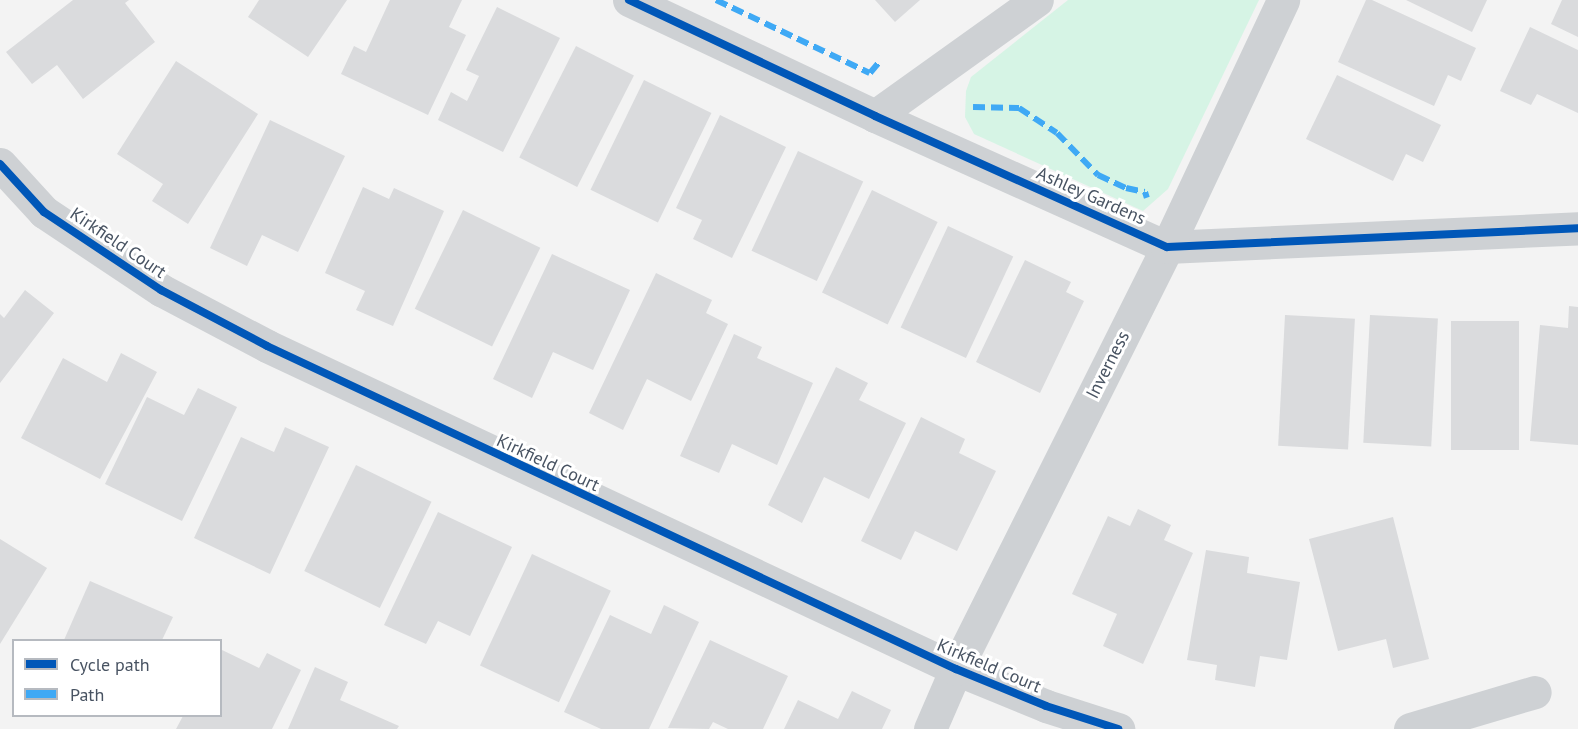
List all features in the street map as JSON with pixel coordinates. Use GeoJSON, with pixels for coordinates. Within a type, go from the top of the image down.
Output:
{"type":"FeatureCollection","features":[{"type":"Feature","properties":{"kind":"street","name":"Ashley Gardens"},"geometry":{"type":"LineString","coordinates":[[629,0],[875,116],[1167,247],[1578,228]]}},
{"type":"Feature","properties":{"kind":"street"},"geometry":{"type":"LineString","coordinates":[[875,116],[1037,0]]}},
{"type":"Feature","properties":{"kind":"street","name":"Inverness"},"geometry":{"type":"LineString","coordinates":[[930,729],[956,669],[1167,247],[1283,0]]}},
{"type":"Feature","properties":{"kind":"street","name":"Kirkfield Court"},"geometry":{"type":"LineString","coordinates":[[3,174],[44,212],[161,290],[267,346],[956,669],[1046,706],[1118,729]]}},
{"type":"Feature","properties":{"kind":"street"},"geometry":{"type":"LineString","coordinates":[[1410,729],[1535,692]]}},
{"type":"Feature","properties":{"kind":"green space"},"geometry":{"type":"Polygon","coordinates":[[[1068,0],[1259,0],[1168,189],[1143,211],[974,134],[965,117],[966,91],[971,77],[1068,0]]]}},
{"type":"Feature","properties":{"kind":"building"},"geometry":{"type":"Polygon","coordinates":[[[73,0],[129,0],[125,3],[155,42],[83,99],[57,65],[32,84],[6,52],[73,0]]]}},
{"type":"Feature","properties":{"kind":"building"},"geometry":{"type":"Polygon","coordinates":[[[259,0],[347,0],[308,57],[248,17],[259,0]]]}},
{"type":"Feature","properties":{"kind":"building"},"geometry":{"type":"Polygon","coordinates":[[[390,0],[462,0],[449,27],[466,35],[428,115],[341,74],[354,46],[366,52],[390,0]]]}},
{"type":"Feature","properties":{"kind":"building"},"geometry":{"type":"Polygon","coordinates":[[[875,0],[920,0],[895,22],[875,0]]]}},
{"type":"Feature","properties":{"kind":"building"},"geometry":{"type":"Polygon","coordinates":[[[1366,0],[1372,0],[1476,48],[1461,81],[1448,75],[1434,106],[1338,62],[1366,0]]]}},
{"type":"Feature","properties":{"kind":"building"},"geometry":{"type":"Polygon","coordinates":[[[1406,0],[1487,0],[1472,32],[1406,0]]]}},
{"type":"Feature","properties":{"kind":"building"},"geometry":{"type":"Polygon","coordinates":[[[1562,0],[1578,0],[1578,37],[1551,24],[1562,0]]]}},
{"type":"Feature","properties":{"kind":"building"},"geometry":{"type":"Polygon","coordinates":[[[497,7],[560,38],[503,152],[438,120],[451,92],[467,101],[479,76],[466,70],[497,7]]]}},
{"type":"Feature","properties":{"kind":"building"},"geometry":{"type":"Polygon","coordinates":[[[1530,27],[1578,50],[1578,113],[1537,94],[1531,105],[1500,91],[1530,27]]]}},
{"type":"Feature","properties":{"kind":"building"},"geometry":{"type":"Polygon","coordinates":[[[576,46],[634,76],[577,187],[519,157],[576,46]]]}},
{"type":"Feature","properties":{"kind":"building"},"geometry":{"type":"Polygon","coordinates":[[[176,61],[258,114],[188,224],[152,201],[163,184],[117,154],[176,61]]]}},
{"type":"Feature","properties":{"kind":"building"},"geometry":{"type":"Polygon","coordinates":[[[1337,75],[1441,125],[1423,162],[1406,154],[1393,181],[1306,139],[1337,75]]]}},
{"type":"Feature","properties":{"kind":"building"},"geometry":{"type":"Polygon","coordinates":[[[644,80],[711,113],[658,223],[591,190],[644,80]]]}},
{"type":"Feature","properties":{"kind":"building"},"geometry":{"type":"Polygon","coordinates":[[[720,115],[786,147],[732,258],[693,239],[702,220],[676,208],[720,115]]]}},
{"type":"Feature","properties":{"kind":"building"},"geometry":{"type":"Polygon","coordinates":[[[270,120],[345,156],[298,252],[262,235],[247,266],[210,248],[270,120]]]}},
{"type":"Feature","properties":{"kind":"building"},"geometry":{"type":"Polygon","coordinates":[[[798,151],[863,181],[817,281],[752,251],[798,151]]]}},
{"type":"Feature","properties":{"kind":"building"},"geometry":{"type":"Polygon","coordinates":[[[363,187],[389,199],[394,188],[444,211],[393,326],[356,310],[365,291],[325,273],[363,187]]]}},
{"type":"Feature","properties":{"kind":"building"},"geometry":{"type":"Polygon","coordinates":[[[872,190],[938,222],[888,324],[822,292],[872,190]]]}},
{"type":"Feature","properties":{"kind":"building"},"geometry":{"type":"Polygon","coordinates":[[[463,210],[540,248],[492,347],[415,309],[463,210]]]}},
{"type":"Feature","properties":{"kind":"building"},"geometry":{"type":"Polygon","coordinates":[[[948,226],[1013,256],[966,358],[901,328],[948,226]]]}},
{"type":"Feature","properties":{"kind":"building"},"geometry":{"type":"Polygon","coordinates":[[[552,254],[630,290],[593,370],[553,352],[532,398],[493,379],[552,254]]]}},
{"type":"Feature","properties":{"kind":"building"},"geometry":{"type":"Polygon","coordinates":[[[1025,260],[1071,282],[1066,292],[1084,301],[1040,393],[976,362],[1025,260]]]}},
{"type":"Feature","properties":{"kind":"building"},"geometry":{"type":"Polygon","coordinates":[[[656,273],[712,300],[706,313],[728,324],[691,401],[647,379],[623,430],[589,413],[656,273]]]}},
{"type":"Feature","properties":{"kind":"building"},"geometry":{"type":"Polygon","coordinates":[[[25,290],[54,313],[0,383],[0,314],[4,318],[25,290]]]}},
{"type":"Feature","properties":{"kind":"building"},"geometry":{"type":"Polygon","coordinates":[[[1569,306],[1578,307],[1578,445],[1530,441],[1540,325],[1568,328],[1569,306]]]}},
{"type":"Feature","properties":{"kind":"building"},"geometry":{"type":"Polygon","coordinates":[[[1285,315],[1355,319],[1348,449],[1278,446],[1285,315]]]}},
{"type":"Feature","properties":{"kind":"building"},"geometry":{"type":"Polygon","coordinates":[[[1370,315],[1438,319],[1431,446],[1363,443],[1370,315]]]}},
{"type":"Feature","properties":{"kind":"building"},"geometry":{"type":"Polygon","coordinates":[[[1451,321],[1519,321],[1519,450],[1451,450],[1451,321]]]}},
{"type":"Feature","properties":{"kind":"building"},"geometry":{"type":"Polygon","coordinates":[[[734,334],[762,347],[757,358],[813,383],[777,465],[732,444],[719,473],[680,456],[734,334]]]}},
{"type":"Feature","properties":{"kind":"building"},"geometry":{"type":"Polygon","coordinates":[[[121,353],[157,372],[100,479],[21,438],[63,358],[107,382],[121,353]]]}},
{"type":"Feature","properties":{"kind":"building"},"geometry":{"type":"Polygon","coordinates":[[[836,367],[868,383],[859,400],[906,423],[869,499],[824,477],[802,523],[768,505],[836,367]]]}},
{"type":"Feature","properties":{"kind":"building"},"geometry":{"type":"Polygon","coordinates":[[[198,388],[237,407],[182,521],[105,484],[147,397],[184,415],[198,388]]]}},
{"type":"Feature","properties":{"kind":"building"},"geometry":{"type":"Polygon","coordinates":[[[921,417],[965,439],[959,453],[996,471],[957,551],[915,531],[901,560],[861,541],[921,417]]]}},
{"type":"Feature","properties":{"kind":"building"},"geometry":{"type":"Polygon","coordinates":[[[285,427],[329,447],[270,574],[194,538],[241,437],[274,452],[285,427]]]}},
{"type":"Feature","properties":{"kind":"building"},"geometry":{"type":"Polygon","coordinates":[[[356,465],[431,502],[380,608],[304,571],[356,465]]]}},
{"type":"Feature","properties":{"kind":"building"},"geometry":{"type":"Polygon","coordinates":[[[1138,509],[1171,525],[1164,540],[1193,553],[1143,664],[1103,646],[1117,614],[1072,594],[1108,516],[1130,526],[1138,509]]]}},
{"type":"Feature","properties":{"kind":"building"},"geometry":{"type":"Polygon","coordinates":[[[438,512],[512,547],[470,636],[438,621],[426,644],[384,625],[438,512]]]}},
{"type":"Feature","properties":{"kind":"building"},"geometry":{"type":"Polygon","coordinates":[[[1393,517],[1429,659],[1393,668],[1386,639],[1338,651],[1309,539],[1393,517]]]}},
{"type":"Feature","properties":{"kind":"building"},"geometry":{"type":"Polygon","coordinates":[[[0,539],[47,568],[0,644],[0,539]]]}},
{"type":"Feature","properties":{"kind":"building"},"geometry":{"type":"Polygon","coordinates":[[[1206,550],[1249,557],[1247,573],[1300,582],[1287,660],[1260,656],[1255,687],[1215,680],[1217,665],[1187,660],[1206,550]]]}},
{"type":"Feature","properties":{"kind":"building"},"geometry":{"type":"Polygon","coordinates":[[[532,554],[611,591],[559,702],[480,665],[532,554]]]}},
{"type":"Feature","properties":{"kind":"building"},"geometry":{"type":"Polygon","coordinates":[[[90,581],[173,617],[162,639],[64,639],[90,581]]]}},
{"type":"Feature","properties":{"kind":"building"},"geometry":{"type":"Polygon","coordinates":[[[664,605],[699,622],[649,729],[601,729],[564,712],[610,615],[651,634],[664,605]]]}},
{"type":"Feature","properties":{"kind":"building"},"geometry":{"type":"Polygon","coordinates":[[[710,640],[788,676],[763,729],[728,729],[713,722],[709,729],[668,728],[710,640]]]}},
{"type":"Feature","properties":{"kind":"building"},"geometry":{"type":"Polygon","coordinates":[[[222,650],[259,668],[267,653],[301,670],[272,729],[176,729],[182,717],[222,717],[222,650]]]}},
{"type":"Feature","properties":{"kind":"building"},"geometry":{"type":"Polygon","coordinates":[[[315,667],[348,682],[340,700],[399,726],[397,729],[288,729],[315,667]]]}},
{"type":"Feature","properties":{"kind":"building"},"geometry":{"type":"Polygon","coordinates":[[[852,691],[891,710],[882,729],[784,729],[798,700],[838,719],[852,691]]]}},
{"type":"Feature","properties":{"kind":"marked path"},"geometry":{"type":"LineString","coordinates":[[716,0],[870,73],[880,61]]}},
{"type":"Feature","properties":{"kind":"marked path"},"geometry":{"type":"LineString","coordinates":[[973,107],[1019,108],[1057,133],[1098,175],[1126,188],[1145,192],[1147,198]]}},
{"type":"Feature","properties":{"kind":"cycle path"},"geometry":{"type":"LineString","coordinates":[[629,0],[875,116],[1167,247],[1578,228]]}},
{"type":"Feature","properties":{"kind":"cycle path"},"geometry":{"type":"LineString","coordinates":[[0,164],[44,212],[161,290],[267,346],[956,669],[1046,706],[1118,729]]}}]}
